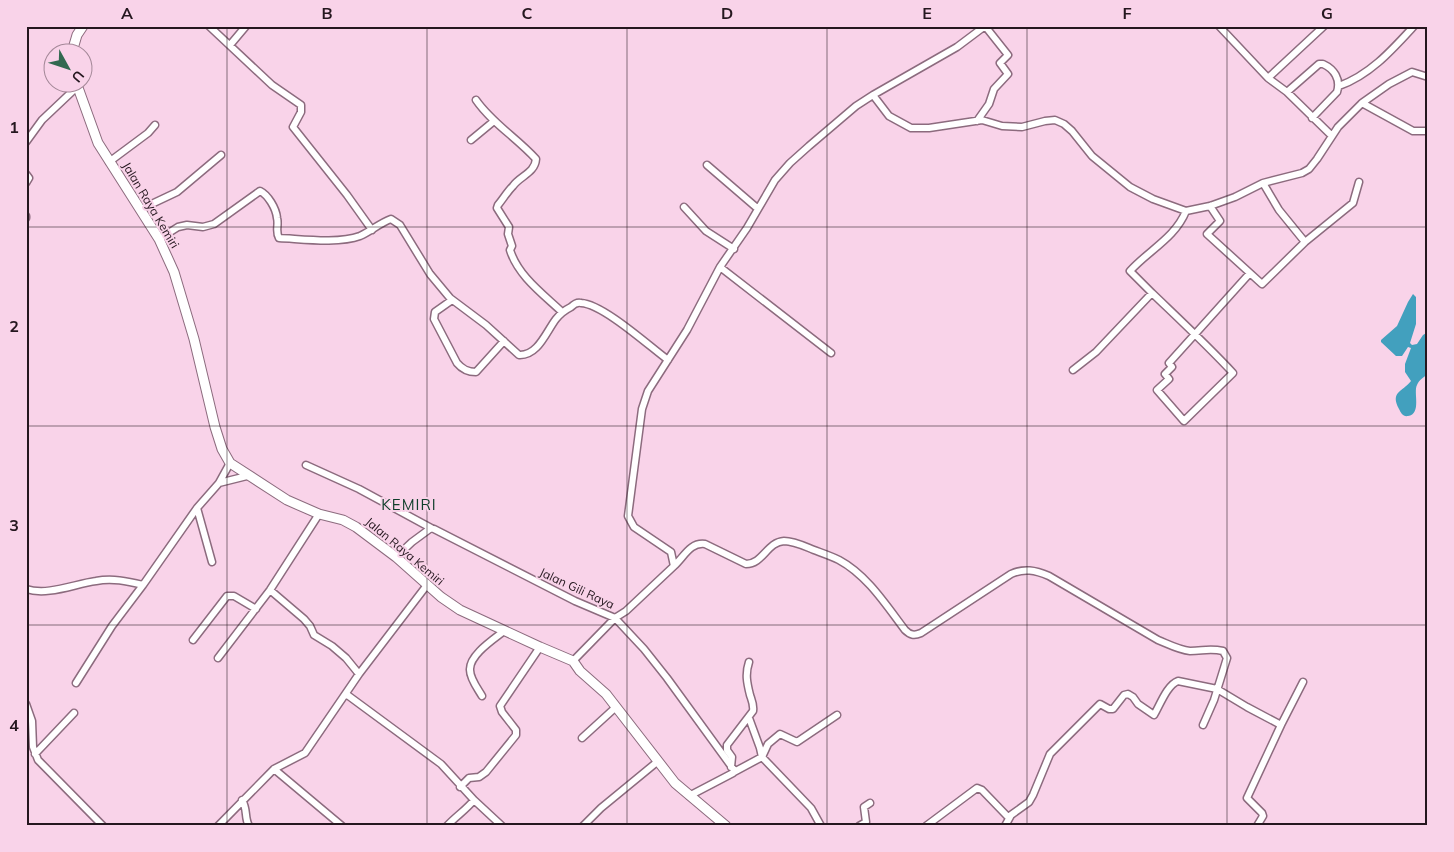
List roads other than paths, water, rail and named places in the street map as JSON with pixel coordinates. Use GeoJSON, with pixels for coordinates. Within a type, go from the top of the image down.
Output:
{"type":"FeatureCollection","features":[{"type":"Feature","properties":{"kind":"street"},"geometry":{"type":"LineString","coordinates":[[75,42],[83,26]]}},
{"type":"Feature","properties":{"kind":"street"},"geometry":{"type":"LineString","coordinates":[[209,26],[272,85],[301,105],[301,112],[293,127],[372,230]]}},
{"type":"Feature","properties":{"kind":"street"},"geometry":{"type":"LineString","coordinates":[[230,45],[246,26]]}},
{"type":"Feature","properties":{"kind":"street"},"geometry":{"type":"LineString","coordinates":[[674,566],[671,552],[634,528],[628,516],[642,409],[648,391],[687,330],[720,267],[734,249],[775,180],[790,163],[856,106],[957,47],[985,26],[1008,55],[1000,63],[1008,74],[994,89],[989,104],[977,121]]}},
{"type":"Feature","properties":{"kind":"street"},"geometry":{"type":"LineString","coordinates":[[1219,26],[1268,78],[1287,92],[1332,136]]}},
{"type":"Feature","properties":{"kind":"street"},"geometry":{"type":"LineString","coordinates":[[1268,78],[1324,26]]}},
{"type":"Feature","properties":{"kind":"street"},"geometry":{"type":"LineString","coordinates":[[1339,86],[1372,68],[1414,26]]}},
{"type":"Feature","properties":{"kind":"street"},"geometry":{"type":"LineString","coordinates":[[1287,92],[1319,64],[1323,64],[1335,73],[1339,86],[1337,92],[1312,118]]}},
{"type":"Feature","properties":{"kind":"street"},"geometry":{"type":"LineString","coordinates":[[873,95],[889,116],[911,128],[929,128],[982,120],[1012,127],[1022,127],[1055,120],[1064,124],[1072,131],[1092,156],[1130,187],[1171,207],[1186,211],[1210,206],[1235,197],[1263,183],[1302,173],[1317,159],[1338,127],[1362,103],[1389,84],[1412,72],[1428,77]]}},
{"type":"Feature","properties":{"kind":"street"},"geometry":{"type":"LineString","coordinates":[[26,142],[42,120],[69,92]]}},
{"type":"Feature","properties":{"kind":"street","name":"Jalan Raya Kemiri"},"geometry":{"type":"LineString","coordinates":[[80,92],[98,143],[159,239],[174,272],[194,339],[215,427],[222,449],[230,463],[287,500],[319,514],[350,523],[396,557],[426,585],[460,610],[573,661],[580,671],[606,694],[675,783],[726,826]]}},
{"type":"Feature","properties":{"kind":"street"},"geometry":{"type":"LineString","coordinates":[[476,100],[494,121],[515,138],[536,160],[536,165],[532,171],[514,185],[497,208],[509,227],[508,234],[512,246],[510,250],[517,267],[562,312]]}},
{"type":"Feature","properties":{"kind":"street"},"geometry":{"type":"LineString","coordinates":[[1362,103],[1413,132],[1428,131]]}},
{"type":"Feature","properties":{"kind":"street"},"geometry":{"type":"LineString","coordinates":[[472,140],[494,121]]}},
{"type":"Feature","properties":{"kind":"street"},"geometry":{"type":"LineString","coordinates":[[109,162],[142,138],[155,125]]}},
{"type":"Feature","properties":{"kind":"street"},"geometry":{"type":"LineString","coordinates":[[141,209],[177,192],[221,155]]}},
{"type":"Feature","properties":{"kind":"street"},"geometry":{"type":"LineString","coordinates":[[707,165],[757,208]]}},
{"type":"Feature","properties":{"kind":"street"},"geometry":{"type":"LineString","coordinates":[[26,174],[29,178],[26,183]]}},
{"type":"Feature","properties":{"kind":"street"},"geometry":{"type":"LineString","coordinates":[[1210,206],[1220,221],[1206,234],[1263,284],[1305,242],[1353,203],[1359,182]]}},
{"type":"Feature","properties":{"kind":"street"},"geometry":{"type":"LineString","coordinates":[[1263,183],[1279,210],[1305,242]]}},
{"type":"Feature","properties":{"kind":"street"},"geometry":{"type":"LineString","coordinates":[[159,239],[178,227],[187,225],[203,227],[214,224],[260,191],[266,195],[274,207],[278,219],[276,231],[278,238],[319,240],[349,238],[359,236],[391,219],[400,225],[430,274],[452,300],[519,355],[531,353],[562,312],[575,303],[581,302],[605,313],[668,360]]}},
{"type":"Feature","properties":{"kind":"street"},"geometry":{"type":"LineString","coordinates":[[684,207],[706,231],[734,249]]}},
{"type":"Feature","properties":{"kind":"street"},"geometry":{"type":"LineString","coordinates":[[1186,211],[1180,222],[1164,241],[1130,270],[1152,293],[1195,335],[1233,373],[1184,421],[1157,390],[1169,379],[1166,374],[1172,367],[1169,363],[1195,335],[1250,273]]}},
{"type":"Feature","properties":{"kind":"street"},"geometry":{"type":"LineString","coordinates":[[720,267],[831,353]]}},
{"type":"Feature","properties":{"kind":"street"},"geometry":{"type":"LineString","coordinates":[[1073,370],[1096,352],[1152,293]]}},
{"type":"Feature","properties":{"kind":"street"},"geometry":{"type":"LineString","coordinates":[[452,300],[435,312],[434,319],[462,369],[476,372],[504,342]]}},
{"type":"Feature","properties":{"kind":"street"},"geometry":{"type":"LineString","coordinates":[[76,683],[112,626],[197,508],[219,484],[230,463]]}},
{"type":"Feature","properties":{"kind":"street","name":"Jalan Gili Raya"},"geometry":{"type":"LineString","coordinates":[[306,465],[359,489],[430,528],[575,602],[615,618],[655,664],[732,769]]}},
{"type":"Feature","properties":{"kind":"street"},"geometry":{"type":"LineString","coordinates":[[219,484],[248,476]]}},
{"type":"Feature","properties":{"kind":"street"},"geometry":{"type":"LineString","coordinates":[[197,508],[212,562]]}},
{"type":"Feature","properties":{"kind":"street"},"geometry":{"type":"LineString","coordinates":[[218,658],[256,610],[319,514]]}},
{"type":"Feature","properties":{"kind":"street"},"geometry":{"type":"LineString","coordinates":[[396,557],[430,528]]}},
{"type":"Feature","properties":{"kind":"street"},"geometry":{"type":"LineString","coordinates":[[573,661],[615,618],[626,611],[694,545],[699,543],[705,544],[746,564],[750,564],[755,563],[779,542],[794,542],[843,562],[873,588],[905,630],[914,636],[921,634],[1011,574],[1018,571],[1032,570],[1048,576],[1158,640],[1174,647],[1189,651],[1211,648],[1223,651],[1227,658],[1203,725]]}},
{"type":"Feature","properties":{"kind":"street"},"geometry":{"type":"LineString","coordinates":[[26,589],[38,592],[97,580],[117,579],[143,585]]}},
{"type":"Feature","properties":{"kind":"street"},"geometry":{"type":"LineString","coordinates":[[218,826],[274,768],[304,753],[426,585]]}},
{"type":"Feature","properties":{"kind":"street"},"geometry":{"type":"LineString","coordinates":[[270,590],[304,618],[314,635],[332,646],[360,674]]}},
{"type":"Feature","properties":{"kind":"street"},"geometry":{"type":"LineString","coordinates":[[193,640],[227,596],[234,596],[256,610]]}},
{"type":"Feature","properties":{"kind":"street"},"geometry":{"type":"LineString","coordinates":[[482,696],[471,676],[470,666],[481,649],[504,631]]}},
{"type":"Feature","properties":{"kind":"street"},"geometry":{"type":"LineString","coordinates":[[460,787],[469,778],[479,777],[486,772],[516,735],[516,730],[502,712],[500,706],[540,647]]}},
{"type":"Feature","properties":{"kind":"street"},"geometry":{"type":"LineString","coordinates":[[732,769],[732,757],[726,747],[754,711],[746,682],[746,671],[749,662]]}},
{"type":"Feature","properties":{"kind":"street"},"geometry":{"type":"LineString","coordinates":[[1005,826],[1009,818],[1029,802],[1050,754],[1100,704],[1113,709],[1124,695],[1128,694],[1133,697],[1138,704],[1154,715],[1167,692],[1176,681],[1217,689],[1280,725]]}},
{"type":"Feature","properties":{"kind":"street"},"geometry":{"type":"LineString","coordinates":[[1257,826],[1262,813],[1247,798],[1280,725],[1303,682]]}},
{"type":"Feature","properties":{"kind":"street"},"geometry":{"type":"LineString","coordinates":[[346,694],[441,764],[460,787],[502,826]]}},
{"type":"Feature","properties":{"kind":"street"},"geometry":{"type":"LineString","coordinates":[[26,704],[32,721],[35,754],[38,760],[102,826]]}},
{"type":"Feature","properties":{"kind":"street"},"geometry":{"type":"LineString","coordinates":[[582,738],[616,707]]}},
{"type":"Feature","properties":{"kind":"street"},"geometry":{"type":"LineString","coordinates":[[35,754],[74,713]]}},
{"type":"Feature","properties":{"kind":"street"},"geometry":{"type":"LineString","coordinates":[[689,796],[732,769],[762,757],[768,744],[778,736],[783,735],[797,742],[837,716]]}},
{"type":"Feature","properties":{"kind":"street"},"geometry":{"type":"LineString","coordinates":[[749,718],[762,757],[811,808],[822,826]]}},
{"type":"Feature","properties":{"kind":"street"},"geometry":{"type":"LineString","coordinates":[[583,826],[601,808],[657,762]]}},
{"type":"Feature","properties":{"kind":"street"},"geometry":{"type":"LineString","coordinates":[[274,768],[342,826]]}},
{"type":"Feature","properties":{"kind":"street"},"geometry":{"type":"LineString","coordinates":[[926,826],[977,788],[982,790],[1009,818]]}},
{"type":"Feature","properties":{"kind":"street"},"geometry":{"type":"LineString","coordinates":[[242,800],[247,810],[246,819],[249,826]]}},
{"type":"Feature","properties":{"kind":"street"},"geometry":{"type":"LineString","coordinates":[[447,826],[474,800]]}},
{"type":"Feature","properties":{"kind":"street"},"geometry":{"type":"LineString","coordinates":[[864,825],[864,807],[870,803]]}},
{"type":"Feature","properties":{"kind":"water"},"geometry":{"type":"Polygon","coordinates":[[[1413,294],[1416,297],[1416,324],[1410,343],[1412,345],[1417,344],[1423,335],[1428,332],[1428,374],[1417,385],[1415,411],[1406,416],[1401,412],[1396,396],[1411,381],[1405,372],[1405,364],[1411,348],[1408,347],[1402,356],[1396,356],[1381,340],[1397,326],[1413,294]]]}},
{"type":"Feature","properties":{"kind":"district","name":"KEMIRI"},"geometry":{"type":"Point","coordinates":[409,504]}}]}
